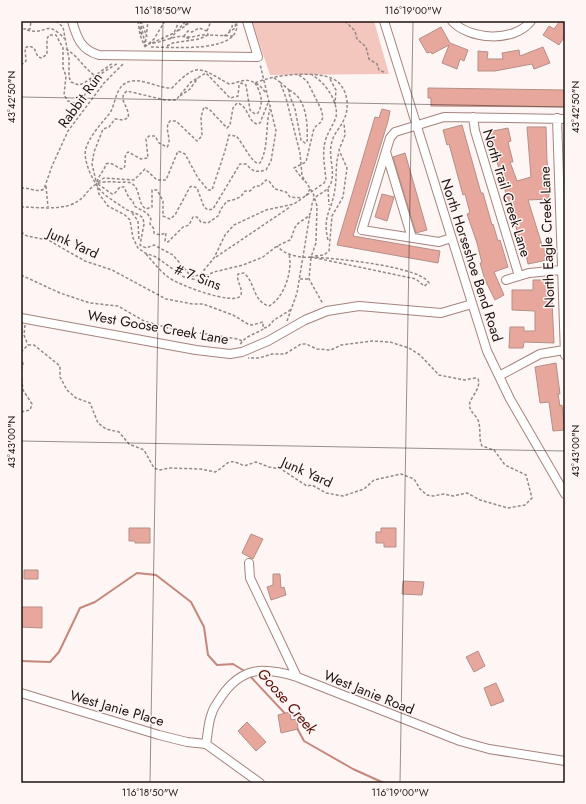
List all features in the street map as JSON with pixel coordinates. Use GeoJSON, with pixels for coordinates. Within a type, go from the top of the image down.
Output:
{"type":"FeatureCollection","features":[{"type":"Feature","properties":{"kind":"street"},"geometry":{"type":"LineString","coordinates":[[72,21],[81,44],[87,51],[99,55],[258,57],[247,21]]}},
{"type":"Feature","properties":{"kind":"street","name":"North Horseshoe Bend Road"},"geometry":{"type":"LineString","coordinates":[[384,21],[487,351],[522,422],[565,494]]}},
{"type":"Feature","properties":{"kind":"street"},"geometry":{"type":"LineString","coordinates":[[452,21],[458,28],[471,34],[496,35],[508,35],[519,32],[530,21]]}},
{"type":"Feature","properties":{"kind":"street"},"geometry":{"type":"LineString","coordinates":[[451,238],[439,242],[362,230],[390,138],[395,132],[444,117],[561,119]]}},
{"type":"Feature","properties":{"kind":"street","name":"North Trail Creek Lane"},"geometry":{"type":"LineString","coordinates":[[473,117],[475,131],[519,276]]}},
{"type":"Feature","properties":{"kind":"street","name":"North Eagle Creek Lane"},"geometry":{"type":"LineString","coordinates":[[561,119],[561,270],[565,353]]}},
{"type":"Feature","properties":{"kind":"street"},"geometry":{"type":"LineString","coordinates":[[386,152],[412,238]]}},
{"type":"Feature","properties":{"kind":"street"},"geometry":{"type":"LineString","coordinates":[[506,280],[546,270],[561,270]]}},
{"type":"Feature","properties":{"kind":"street","name":"West Goose Creek Lane"},"geometry":{"type":"LineString","coordinates":[[23,318],[218,354],[242,352],[305,320],[327,311],[358,306],[440,313],[472,304]]}},
{"type":"Feature","properties":{"kind":"street"},"geometry":{"type":"LineString","coordinates":[[499,376],[540,354],[565,353]]}},
{"type":"Feature","properties":{"kind":"street"},"geometry":{"type":"LineString","coordinates":[[249,564],[250,578],[297,677]]}},
{"type":"Feature","properties":{"kind":"street","name":"West Janie Road"},"geometry":{"type":"LineString","coordinates":[[206,744],[212,712],[228,687],[250,672],[262,670],[277,671],[297,677],[460,741],[489,749],[565,761]]}},
{"type":"Feature","properties":{"kind":"street","name":"West Janie Place"},"geometry":{"type":"LineString","coordinates":[[21,693],[159,735],[187,742],[206,744]]}},
{"type":"Feature","properties":{"kind":"street"},"geometry":{"type":"LineString","coordinates":[[206,744],[260,783]]}},
{"type":"Feature","properties":{"kind":"path"},"geometry":{"type":"LineString","coordinates":[[27,30],[30,29],[31,21]]}},
{"type":"Feature","properties":{"kind":"path"},"geometry":{"type":"LineString","coordinates":[[56,21],[64,27],[66,50],[69,59],[69,77],[71,82],[79,85],[122,55]]}},
{"type":"Feature","properties":{"kind":"path"},"geometry":{"type":"LineString","coordinates":[[140,21],[142,37],[146,47]]}},
{"type":"Feature","properties":{"kind":"path"},"geometry":{"type":"LineString","coordinates":[[140,21],[142,37],[146,47]]}},
{"type":"Feature","properties":{"kind":"path"},"geometry":{"type":"LineString","coordinates":[[140,21],[147,39]]}},
{"type":"Feature","properties":{"kind":"path"},"geometry":{"type":"LineString","coordinates":[[146,47],[148,21]]}},
{"type":"Feature","properties":{"kind":"path","name":"Rabbit Run"},"geometry":{"type":"LineString","coordinates":[[46,186],[52,166],[68,131],[104,83],[123,64],[146,47],[165,21]]}},
{"type":"Feature","properties":{"kind":"path"},"geometry":{"type":"LineString","coordinates":[[170,39],[179,21]]}},
{"type":"Feature","properties":{"kind":"path"},"geometry":{"type":"LineString","coordinates":[[183,26],[186,21]]}},
{"type":"Feature","properties":{"kind":"path"},"geometry":{"type":"LineString","coordinates":[[148,44],[179,31],[191,21]]}},
{"type":"Feature","properties":{"kind":"path"},"geometry":{"type":"LineString","coordinates":[[174,33],[191,21]]}},
{"type":"Feature","properties":{"kind":"path"},"geometry":{"type":"LineString","coordinates":[[208,35],[207,32],[211,21]]}},
{"type":"Feature","properties":{"kind":"path"},"geometry":{"type":"LineString","coordinates":[[231,30],[233,21]]}},
{"type":"Feature","properties":{"kind":"path"},"geometry":{"type":"LineString","coordinates":[[146,47],[220,45],[233,36],[238,29],[236,21]]}},
{"type":"Feature","properties":{"kind":"path"},"geometry":{"type":"LineString","coordinates":[[225,35],[235,28],[236,21]]}},
{"type":"Feature","properties":{"kind":"path"},"geometry":{"type":"LineString","coordinates":[[345,21],[355,31],[359,43],[366,47],[369,59],[377,64],[379,70],[386,73]]}},
{"type":"Feature","properties":{"kind":"path"},"geometry":{"type":"LineString","coordinates":[[21,24],[27,30],[32,32],[51,28],[56,29],[65,39]]}},
{"type":"Feature","properties":{"kind":"path"},"geometry":{"type":"LineString","coordinates":[[185,36],[188,31],[192,32],[197,28],[207,32]]}},
{"type":"Feature","properties":{"kind":"path"},"geometry":{"type":"LineString","coordinates":[[21,65],[26,60],[25,48],[29,46],[34,48],[38,56],[42,58],[47,54],[47,40],[49,35],[56,35],[63,48],[63,68],[66,76],[64,95],[68,101],[74,103],[83,99],[91,80],[118,64],[122,55]]}},
{"type":"Feature","properties":{"kind":"path"},"geometry":{"type":"LineString","coordinates":[[165,47],[173,43],[208,35]]}},
{"type":"Feature","properties":{"kind":"path"},"geometry":{"type":"LineString","coordinates":[[148,44],[185,36],[233,36]]}},
{"type":"Feature","properties":{"kind":"path"},"geometry":{"type":"LineString","coordinates":[[185,36],[190,40]]}},
{"type":"Feature","properties":{"kind":"path"},"geometry":{"type":"LineString","coordinates":[[21,37],[21,45]]}},
{"type":"Feature","properties":{"kind":"path"},"geometry":{"type":"LineString","coordinates":[[66,50],[75,54],[84,68],[94,75]]}},
{"type":"Feature","properties":{"kind":"path"},"geometry":{"type":"LineString","coordinates":[[97,183],[108,180],[130,183],[134,185],[141,206],[146,209],[152,207],[152,190],[157,190],[163,201],[163,216],[167,219],[175,215],[190,187],[195,186],[197,188],[204,208],[211,210],[240,164],[246,164],[252,170],[260,172],[266,170],[270,166],[276,131],[258,57]]}},
{"type":"Feature","properties":{"kind":"path"},"geometry":{"type":"LineString","coordinates":[[140,244],[144,220],[140,215],[131,211],[102,192],[86,162],[86,148],[97,127],[110,112],[118,91],[126,83],[137,82],[172,88],[189,72],[204,70],[229,84],[240,80],[250,80],[261,87],[267,95]]}},
{"type":"Feature","properties":{"kind":"path"},"geometry":{"type":"LineString","coordinates":[[180,96],[190,82],[206,73],[230,98],[238,96],[239,85],[241,83],[246,85],[250,110],[255,114],[258,113],[260,109],[262,98],[255,83]]}},
{"type":"Feature","properties":{"kind":"path"},"geometry":{"type":"LineString","coordinates":[[200,75],[190,89],[171,101],[125,92],[123,100],[129,114],[128,118],[123,120],[115,120],[109,127],[103,129],[94,152],[92,164],[99,194],[108,206],[125,215],[130,220],[134,241],[145,253],[156,257],[184,277],[192,280],[214,272],[232,269],[263,257],[277,246],[290,240],[296,226],[310,214]]}},
{"type":"Feature","properties":{"kind":"path"},"geometry":{"type":"LineString","coordinates":[[255,83],[263,79],[288,75],[312,75],[327,77],[336,81],[345,92],[347,101],[344,122],[345,135],[339,150],[335,167],[335,191],[326,218],[325,229],[329,242]]}},
{"type":"Feature","properties":{"kind":"path"},"geometry":{"type":"LineString","coordinates":[[298,75],[307,81],[321,109],[323,117],[314,128],[306,162],[295,166],[294,171],[310,189],[317,206],[316,243],[312,257],[309,279],[327,311]]}},
{"type":"Feature","properties":{"kind":"path"},"geometry":{"type":"LineString","coordinates":[[312,75],[323,83],[335,104]]}},
{"type":"Feature","properties":{"kind":"path"},"geometry":{"type":"LineString","coordinates":[[214,258],[321,186],[326,180],[324,144],[336,116],[336,90],[334,84],[327,77]]}},
{"type":"Feature","properties":{"kind":"path"},"geometry":{"type":"LineString","coordinates":[[274,78],[280,82],[296,96],[308,118],[307,142],[305,143],[301,140],[295,109],[289,94],[289,90]]}},
{"type":"Feature","properties":{"kind":"path"},"geometry":{"type":"LineString","coordinates":[[280,82],[300,153],[301,165],[306,184]]}},
{"type":"Feature","properties":{"kind":"path"},"geometry":{"type":"LineString","coordinates":[[97,183],[106,164],[112,163],[120,169],[125,167],[125,157],[128,152],[141,159],[145,160],[148,158],[146,139],[149,136],[155,136],[159,143],[167,147],[170,142],[167,127],[170,121],[176,121],[197,141],[202,136],[201,113],[204,108],[209,109],[227,128],[230,125],[234,108],[237,104],[242,106],[253,123],[257,124],[260,123],[268,102]]}},
{"type":"Feature","properties":{"kind":"path"},"geometry":{"type":"LineString","coordinates":[[21,207],[62,207],[77,202],[100,179],[134,180],[145,169],[157,180],[166,180],[178,150],[185,154],[208,190],[212,190],[229,135],[236,136],[247,150],[252,160],[260,163],[264,152],[267,118],[270,109]]}},
{"type":"Feature","properties":{"kind":"path"},"geometry":{"type":"LineString","coordinates":[[330,207],[328,189],[332,178],[331,146],[344,122]]}},
{"type":"Feature","properties":{"kind":"path"},"geometry":{"type":"LineString","coordinates":[[312,257],[324,255],[329,251],[332,216],[343,197],[347,168],[339,150]]}},
{"type":"Feature","properties":{"kind":"path"},"geometry":{"type":"LineString","coordinates":[[97,183],[112,194],[114,194],[120,187],[124,187],[129,198],[133,201],[134,206],[150,217],[150,224],[154,229],[154,233],[160,235],[166,233],[166,241],[168,242],[183,227],[189,225],[193,218],[197,216],[201,222],[208,223],[218,216],[221,208],[227,201],[234,201],[242,196],[245,191],[250,191],[255,186],[260,186],[266,180],[269,181],[273,188],[286,192],[290,197],[303,198]]}},
{"type":"Feature","properties":{"kind":"path"},"geometry":{"type":"LineString","coordinates":[[21,188],[42,190],[46,186]]}},
{"type":"Feature","properties":{"kind":"path"},"geometry":{"type":"LineString","coordinates":[[46,186],[48,207]]}},
{"type":"Feature","properties":{"kind":"path"},"geometry":{"type":"LineString","coordinates":[[306,196],[310,189]]}},
{"type":"Feature","properties":{"kind":"path"},"geometry":{"type":"LineString","coordinates":[[283,332],[292,310],[300,278],[302,257],[307,239],[310,214],[314,198],[328,189]]}},
{"type":"Feature","properties":{"kind":"path"},"geometry":{"type":"LineString","coordinates":[[140,244],[146,248],[154,245],[173,254],[178,259],[182,267],[193,276],[202,274],[214,258],[225,235],[234,225],[266,210],[294,204]]}},
{"type":"Feature","properties":{"kind":"path"},"geometry":{"type":"LineString","coordinates":[[131,211],[138,221],[140,244]]}},
{"type":"Feature","properties":{"kind":"path","name":"Junk Yard"},"geometry":{"type":"LineString","coordinates":[[21,232],[27,236],[48,240],[85,261],[112,270],[166,299],[194,304],[203,304],[233,315],[248,324],[252,325],[263,322],[264,328]]}},
{"type":"Feature","properties":{"kind":"path"},"geometry":{"type":"LineString","coordinates":[[277,246],[289,254],[302,257],[312,257],[343,259],[405,271],[422,276],[429,283],[424,286],[416,279],[312,257]]}},
{"type":"Feature","properties":{"kind":"path","name":"# 7 Sins"},"geometry":{"type":"LineString","coordinates":[[145,253],[167,277],[218,297],[237,298],[240,296],[241,293],[237,277],[238,274],[244,273],[259,300],[269,306],[277,302],[284,289],[290,264],[289,254]]}},
{"type":"Feature","properties":{"kind":"path"},"geometry":{"type":"LineString","coordinates":[[21,275],[60,293],[90,303],[118,306],[141,319],[156,324],[242,341],[268,327],[274,320],[292,310]]}},
{"type":"Feature","properties":{"kind":"path"},"geometry":{"type":"LineString","coordinates":[[300,278],[309,279]]}},
{"type":"Feature","properties":{"kind":"path"},"geometry":{"type":"LineString","coordinates":[[21,352],[28,345],[24,335],[23,318]]}},
{"type":"Feature","properties":{"kind":"path","name":"Junk Yard"},"geometry":{"type":"LineString","coordinates":[[28,345],[34,345],[50,360],[60,366],[60,377],[65,387],[76,398],[90,403],[98,423],[106,429],[119,432],[129,444],[144,450],[154,468],[160,470],[170,468],[201,469],[215,472],[228,463],[236,462],[244,466],[260,462],[269,467],[282,469],[306,486],[312,485],[326,493],[343,496],[364,489],[374,480],[401,474],[414,480],[420,489],[427,495],[433,496],[444,494],[453,496],[467,493],[480,500],[508,508],[524,505],[532,498],[526,475],[505,465],[494,450],[482,446],[477,419],[471,412],[470,406],[479,386],[478,379],[475,378],[464,380],[439,375],[420,356],[409,348],[390,342],[372,341],[340,345],[331,350],[317,349],[306,344],[301,344],[285,354],[272,354],[259,358],[244,357],[242,352]]}},
{"type":"Feature","properties":{"kind":"path"},"geometry":{"type":"LineString","coordinates":[[21,357],[23,364],[21,373],[23,390],[32,404],[30,410],[21,412]]}},
{"type":"Feature","properties":{"kind":"shaded area"},"geometry":{"type":"Polygon","coordinates":[[[252,21],[374,21],[389,74],[270,75],[252,21]]]}},
{"type":"Feature","properties":{"kind":"building"},"geometry":{"type":"Polygon","coordinates":[[[560,21],[565,23],[565,36],[559,45],[543,35],[549,26],[554,29],[560,21]]]}},
{"type":"Feature","properties":{"kind":"building"},"geometry":{"type":"Polygon","coordinates":[[[441,27],[450,43],[468,50],[464,61],[460,59],[457,69],[442,63],[449,45],[432,54],[431,52],[427,53],[419,39],[441,27]]]}},
{"type":"Feature","properties":{"kind":"building"},"geometry":{"type":"Polygon","coordinates":[[[543,47],[550,63],[534,69],[532,64],[495,71],[478,71],[478,51],[488,52],[487,59],[503,59],[502,53],[519,50],[520,56],[543,47]]]}},
{"type":"Feature","properties":{"kind":"building"},"geometry":{"type":"Polygon","coordinates":[[[428,88],[565,90],[565,107],[431,106],[431,98],[428,98],[428,88]]]}},
{"type":"Feature","properties":{"kind":"building"},"geometry":{"type":"Polygon","coordinates":[[[382,109],[390,111],[388,121],[353,236],[440,251],[438,263],[337,245],[375,117],[379,118],[382,109]]]}},
{"type":"Feature","properties":{"kind":"building"},"geometry":{"type":"Polygon","coordinates":[[[462,125],[481,193],[483,193],[492,225],[493,224],[498,241],[500,240],[508,267],[494,272],[504,295],[495,300],[485,280],[480,263],[482,263],[477,243],[467,214],[470,213],[465,194],[463,195],[449,144],[447,145],[443,130],[462,125]]]}},
{"type":"Feature","properties":{"kind":"building"},"geometry":{"type":"Polygon","coordinates":[[[527,127],[546,127],[549,178],[549,199],[528,200],[547,260],[528,264],[524,244],[521,245],[503,182],[499,175],[493,144],[490,145],[488,132],[508,128],[511,141],[508,142],[513,162],[510,162],[517,181],[531,177],[527,127]]]}},
{"type":"Feature","properties":{"kind":"building"},"geometry":{"type":"Polygon","coordinates":[[[405,153],[427,230],[416,233],[393,157],[405,153]]]}},
{"type":"Feature","properties":{"kind":"building"},"geometry":{"type":"Polygon","coordinates":[[[382,194],[394,197],[387,221],[375,217],[382,194]]]}},
{"type":"Feature","properties":{"kind":"building"},"geometry":{"type":"Polygon","coordinates":[[[533,280],[551,280],[554,343],[524,342],[523,348],[509,348],[510,327],[524,327],[524,331],[535,331],[535,311],[512,310],[512,290],[533,290],[533,280]]]}},
{"type":"Feature","properties":{"kind":"building"},"geometry":{"type":"Polygon","coordinates":[[[556,363],[560,394],[558,394],[560,406],[562,405],[565,430],[553,431],[549,402],[540,403],[535,367],[556,363]]]}},
{"type":"Feature","properties":{"kind":"building"},"geometry":{"type":"Polygon","coordinates":[[[129,528],[150,528],[150,543],[135,543],[135,541],[129,541],[129,528]]]}},
{"type":"Feature","properties":{"kind":"building"},"geometry":{"type":"Polygon","coordinates":[[[381,528],[396,528],[396,547],[384,547],[384,543],[376,543],[376,532],[381,532],[381,528]]]}},
{"type":"Feature","properties":{"kind":"building"},"geometry":{"type":"Polygon","coordinates":[[[251,534],[263,539],[253,559],[242,553],[251,534]]]}},
{"type":"Feature","properties":{"kind":"building"},"geometry":{"type":"Polygon","coordinates":[[[24,570],[38,570],[38,579],[24,579],[24,570]]]}},
{"type":"Feature","properties":{"kind":"building"},"geometry":{"type":"Polygon","coordinates":[[[273,574],[280,574],[281,588],[284,587],[286,595],[271,600],[267,587],[273,585],[273,574]]]}},
{"type":"Feature","properties":{"kind":"building"},"geometry":{"type":"Polygon","coordinates":[[[403,581],[424,582],[422,595],[402,594],[403,581]]]}},
{"type":"Feature","properties":{"kind":"building"},"geometry":{"type":"Polygon","coordinates":[[[21,607],[42,607],[42,628],[21,627],[21,607]]]}},
{"type":"Feature","properties":{"kind":"building"},"geometry":{"type":"Polygon","coordinates":[[[478,651],[485,666],[474,672],[466,657],[478,651]]]}},
{"type":"Feature","properties":{"kind":"building"},"geometry":{"type":"Polygon","coordinates":[[[496,683],[504,701],[491,706],[484,688],[496,683]]]}},
{"type":"Feature","properties":{"kind":"building"},"geometry":{"type":"Polygon","coordinates":[[[290,712],[291,720],[297,719],[298,729],[281,733],[278,715],[290,712]]]}},
{"type":"Feature","properties":{"kind":"building"},"geometry":{"type":"Polygon","coordinates":[[[247,722],[266,742],[256,751],[238,731],[247,722]]]}},
{"type":"Feature","properties":{"kind":"waterway","name":"Goose Creek"},"geometry":{"type":"LineString","coordinates":[[21,661],[50,662],[59,652],[80,608],[95,602],[137,573],[156,575],[191,602],[204,627],[208,655],[217,665],[233,664],[246,672]]}},
{"type":"Feature","properties":{"kind":"waterway","name":"Goose Creek"},"geometry":{"type":"LineString","coordinates":[[249,675],[292,721]]}},
{"type":"Feature","properties":{"kind":"waterway","name":"Goose Creek"},"geometry":{"type":"LineString","coordinates":[[297,728],[304,741],[353,769],[384,783]]}}]}
